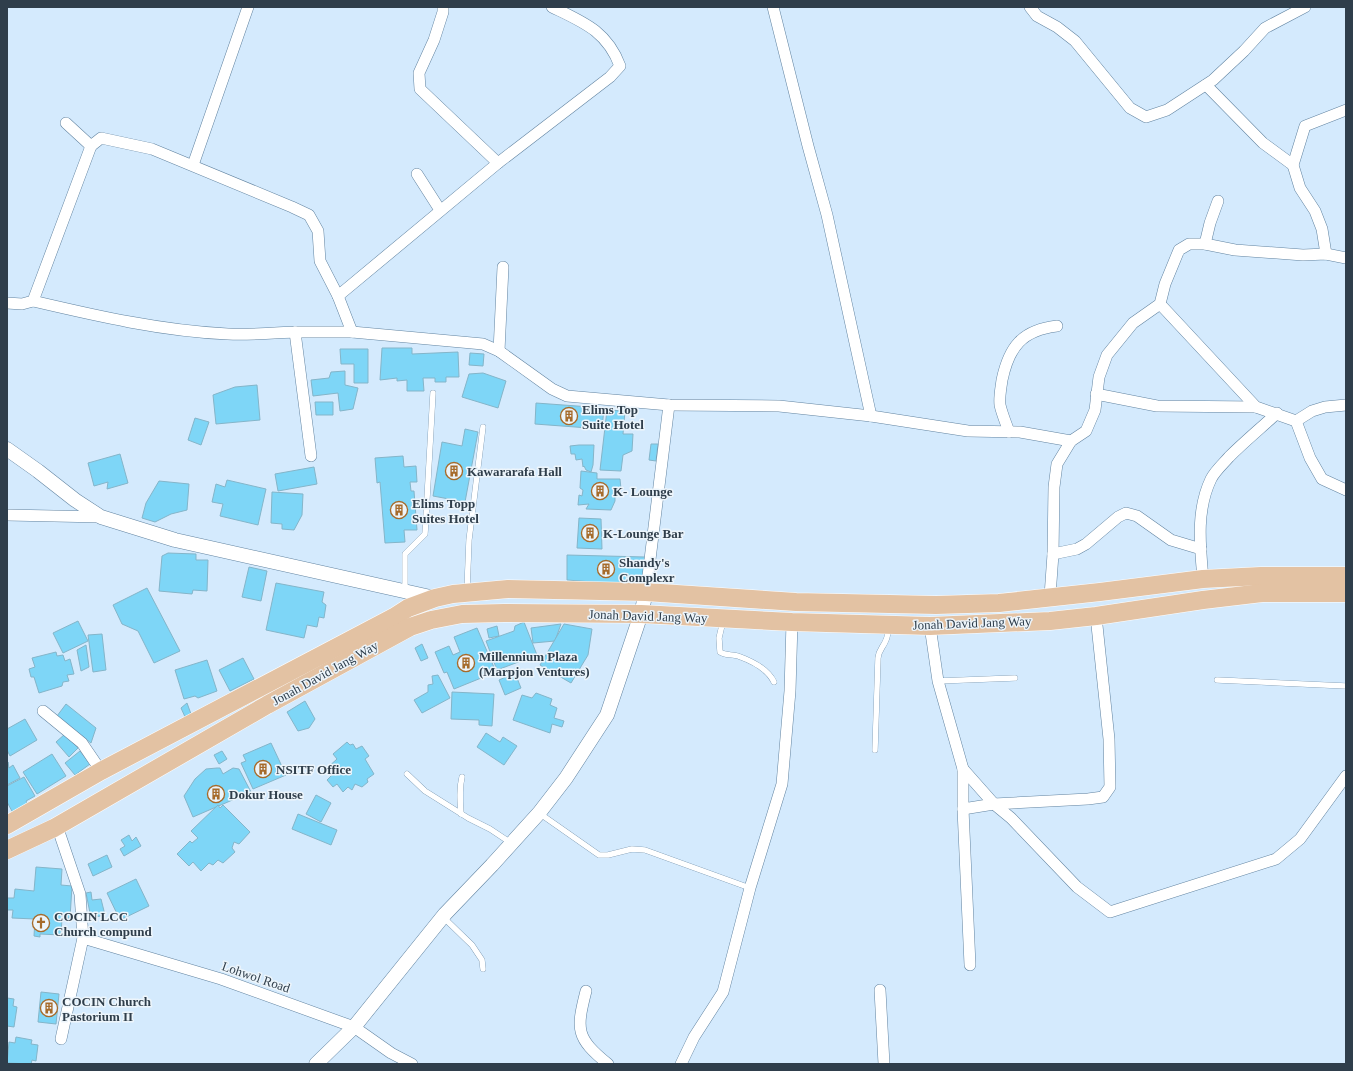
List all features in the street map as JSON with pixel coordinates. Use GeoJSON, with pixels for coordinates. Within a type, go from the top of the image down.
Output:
{"type":"FeatureCollection","features":[{"type":"Feature","properties":{"kind":"main road"},"geometry":{"type":"LineString","coordinates":[[7,825],[101,771],[387,621],[408,608],[434,598],[453,594],[508,588],[646,592],[796,602],[936,605],[999,603],[1202,579],[1260,576],[1346,576]]}},
{"type":"Feature","properties":{"kind":"main road","name":"Jonah David Jang Way"},"geometry":{"type":"LineString","coordinates":[[7,850],[57,826],[267,705],[410,627],[431,620],[462,614],[641,614],[792,622],[930,626],[1050,621],[1262,593],[1346,593]]}},
{"type":"Feature","properties":{"kind":"street"},"geometry":{"type":"LineString","coordinates":[[193,165],[248,7]]}},
{"type":"Feature","properties":{"kind":"street"},"geometry":{"type":"LineString","coordinates":[[443,7],[443,12],[434,40],[419,73],[420,89],[498,163]]}},
{"type":"Feature","properties":{"kind":"street"},"geometry":{"type":"LineString","coordinates":[[338,296],[498,163],[610,77],[620,66],[615,53],[604,38],[585,23],[552,7]]}},
{"type":"Feature","properties":{"kind":"street"},"geometry":{"type":"LineString","coordinates":[[773,7],[827,215],[871,416]]}},
{"type":"Feature","properties":{"kind":"street"},"geometry":{"type":"LineString","coordinates":[[1030,7],[1037,16],[1057,27],[1075,41],[1130,108],[1146,117],[1168,110],[1206,85],[1244,51],[1265,28],[1305,7]]}},
{"type":"Feature","properties":{"kind":"street"},"geometry":{"type":"LineString","coordinates":[[1206,85],[1263,143],[1293,165]]}},
{"type":"Feature","properties":{"kind":"street"},"geometry":{"type":"LineString","coordinates":[[1326,254],[1322,229],[1315,211],[1300,188],[1293,165],[1305,126],[1346,110]]}},
{"type":"Feature","properties":{"kind":"street"},"geometry":{"type":"LineString","coordinates":[[66,123],[91,146]]}},
{"type":"Feature","properties":{"kind":"street"},"geometry":{"type":"LineString","coordinates":[[34,301],[91,146],[101,138],[152,148],[309,215],[318,231],[320,261],[338,296],[352,332]]}},
{"type":"Feature","properties":{"kind":"street"},"geometry":{"type":"LineString","coordinates":[[417,174],[440,210]]}},
{"type":"Feature","properties":{"kind":"street"},"geometry":{"type":"LineString","coordinates":[[1205,244],[1210,223],[1218,201]]}},
{"type":"Feature","properties":{"kind":"street"},"geometry":{"type":"LineString","coordinates":[[1050,596],[1053,554],[1054,487],[1057,464],[1071,441],[1086,431],[1095,410],[1099,377],[1107,355],[1134,323],[1160,304],[1165,284],[1179,250],[1189,244],[1205,244],[1235,250],[1303,255],[1326,254],[1346,258]]}},
{"type":"Feature","properties":{"kind":"street"},"geometry":{"type":"LineString","coordinates":[[500,351],[503,267]]}},
{"type":"Feature","properties":{"kind":"street"},"geometry":{"type":"LineString","coordinates":[[7,303],[22,304],[34,301],[161,328],[229,334],[352,332],[483,344],[500,351],[552,389],[567,396],[669,405],[779,406],[871,416],[968,431],[1020,432],[1071,441]]}},
{"type":"Feature","properties":{"kind":"street"},"geometry":{"type":"LineString","coordinates":[[1160,304],[1256,407]]}},
{"type":"Feature","properties":{"kind":"street"},"geometry":{"type":"LineString","coordinates":[[1010,432],[1000,404],[1000,391],[1004,371],[1014,348],[1023,338],[1033,332],[1044,327],[1057,326]]}},
{"type":"Feature","properties":{"kind":"street"},"geometry":{"type":"LineString","coordinates":[[295,332],[312,456]]}},
{"type":"Feature","properties":{"kind":"street"},"geometry":{"type":"LineString","coordinates":[[1096,394],[1157,406],[1256,407],[1296,420],[1310,458],[1322,479],[1346,490]]}},
{"type":"Feature","properties":{"kind":"street"},"geometry":{"type":"LineString","coordinates":[[316,1064],[354,1027],[442,917],[539,814],[571,772],[607,714],[641,614],[646,592],[669,405]]}},
{"type":"Feature","properties":{"kind":"street"},"geometry":{"type":"LineString","coordinates":[[1296,420],[1312,410],[1346,405]]}},
{"type":"Feature","properties":{"kind":"street"},"geometry":{"type":"LineString","coordinates":[[1202,579],[1201,512],[1212,478],[1223,464],[1241,446],[1277,413]]}},
{"type":"Feature","properties":{"kind":"street"},"geometry":{"type":"LineString","coordinates":[[7,450],[38,471],[75,500],[101,517],[175,540],[380,584],[405,592],[434,598]]}},
{"type":"Feature","properties":{"kind":"street"},"geometry":{"type":"LineString","coordinates":[[1053,554],[1077,549],[1086,544],[1118,517],[1126,513],[1136,516],[1171,540],[1201,549]]}},
{"type":"Feature","properties":{"kind":"street"},"geometry":{"type":"LineString","coordinates":[[7,515],[101,517]]}},
{"type":"Feature","properties":{"kind":"street"},"geometry":{"type":"LineString","coordinates":[[964,809],[994,804],[1103,797],[1110,787],[1109,739],[1096,616]]}},
{"type":"Feature","properties":{"kind":"street"},"geometry":{"type":"LineString","coordinates":[[681,1064],[694,1037],[723,992],[750,888],[782,784],[790,691],[792,622]]}},
{"type":"Feature","properties":{"kind":"street"},"geometry":{"type":"LineString","coordinates":[[930,626],[938,682],[963,770],[970,965]]}},
{"type":"Feature","properties":{"kind":"street"},"geometry":{"type":"LineString","coordinates":[[43,711],[82,743],[101,771]]}},
{"type":"Feature","properties":{"kind":"street"},"geometry":{"type":"LineString","coordinates":[[963,770],[994,804],[1011,818],[1077,887],[1110,912],[1276,859],[1300,839],[1346,776]]}},
{"type":"Feature","properties":{"kind":"street"},"geometry":{"type":"LineString","coordinates":[[57,826],[80,894],[82,938],[61,1039]]}},
{"type":"Feature","properties":{"kind":"street","name":"Lohwol Road"},"geometry":{"type":"LineString","coordinates":[[82,938],[221,979],[354,1027],[391,1053],[412,1064]]}},
{"type":"Feature","properties":{"kind":"street"},"geometry":{"type":"LineString","coordinates":[[880,990],[884,1064]]}},
{"type":"Feature","properties":{"kind":"street"},"geometry":{"type":"LineString","coordinates":[[586,991],[579,1027],[582,1038],[594,1052],[608,1064]]}},
{"type":"Feature","properties":{"kind":"lane"},"geometry":{"type":"LineString","coordinates":[[405,592],[405,554],[425,534],[433,393]]}},
{"type":"Feature","properties":{"kind":"lane"},"geometry":{"type":"LineString","coordinates":[[467,592],[469,540],[483,427]]}},
{"type":"Feature","properties":{"kind":"lane"},"geometry":{"type":"LineString","coordinates":[[724,619],[719,638],[720,652],[724,655],[737,656],[756,664],[772,676],[774,682]]}},
{"type":"Feature","properties":{"kind":"lane"},"geometry":{"type":"LineString","coordinates":[[875,750],[878,658],[879,651],[887,636],[888,625]]}},
{"type":"Feature","properties":{"kind":"lane"},"geometry":{"type":"LineString","coordinates":[[938,682],[1015,678]]}},
{"type":"Feature","properties":{"kind":"lane"},"geometry":{"type":"LineString","coordinates":[[1217,680],[1346,686]]}},
{"type":"Feature","properties":{"kind":"lane"},"geometry":{"type":"LineString","coordinates":[[407,774],[425,791],[461,814],[490,829],[512,844]]}},
{"type":"Feature","properties":{"kind":"lane"},"geometry":{"type":"LineString","coordinates":[[461,814],[460,784],[462,777]]}},
{"type":"Feature","properties":{"kind":"lane"},"geometry":{"type":"LineString","coordinates":[[539,814],[599,855],[608,855],[632,849],[645,850],[750,888]]}},
{"type":"Feature","properties":{"kind":"lane"},"geometry":{"type":"LineString","coordinates":[[442,917],[472,945],[482,960],[483,969]]}},
{"type":"Feature","properties":{"kind":"building"},"geometry":{"type":"Polygon","coordinates":[[[382,348],[412,348],[412,354],[458,352],[459,377],[446,377],[446,382],[435,382],[435,378],[423,378],[424,391],[407,391],[407,380],[397,381],[397,378],[380,380],[382,348]]]}},
{"type":"Feature","properties":{"kind":"building"},"geometry":{"type":"Polygon","coordinates":[[[340,349],[368,349],[368,383],[354,383],[354,364],[341,364],[340,349]]]}},
{"type":"Feature","properties":{"kind":"building"},"geometry":{"type":"Polygon","coordinates":[[[470,353],[484,354],[483,366],[469,365],[470,353]]]}},
{"type":"Feature","properties":{"kind":"building"},"geometry":{"type":"Polygon","coordinates":[[[345,371],[345,385],[358,388],[353,409],[340,411],[338,393],[313,396],[311,380],[329,378],[331,372],[345,371]]]}},
{"type":"Feature","properties":{"kind":"building"},"geometry":{"type":"Polygon","coordinates":[[[483,373],[506,381],[498,408],[462,397],[469,374],[483,373]]]}},
{"type":"Feature","properties":{"kind":"building"},"geometry":{"type":"Polygon","coordinates":[[[257,385],[260,420],[216,424],[213,395],[235,387],[257,385]]]}},
{"type":"Feature","properties":{"kind":"building"},"geometry":{"type":"Polygon","coordinates":[[[315,402],[333,402],[333,415],[316,415],[315,402]]]}},
{"type":"Feature","properties":{"kind":"building","name":"Elims Top Suite Hotel"},"geometry":{"type":"Polygon","coordinates":[[[536,403],[604,408],[602,429],[535,424],[536,403]]]}},
{"type":"Feature","properties":{"kind":"building"},"geometry":{"type":"Polygon","coordinates":[[[607,410],[625,411],[623,434],[633,434],[632,451],[623,455],[621,471],[600,470],[607,410]]]}},
{"type":"Feature","properties":{"kind":"building"},"geometry":{"type":"Polygon","coordinates":[[[195,418],[209,422],[201,445],[188,440],[195,418]]]}},
{"type":"Feature","properties":{"kind":"building","name":"Kawararafa Hall"},"geometry":{"type":"Polygon","coordinates":[[[465,429],[478,432],[465,502],[433,496],[442,442],[462,446],[465,429]]]}},
{"type":"Feature","properties":{"kind":"building"},"geometry":{"type":"Polygon","coordinates":[[[651,444],[658,444],[656,461],[649,460],[651,444]]]}},
{"type":"Feature","properties":{"kind":"building"},"geometry":{"type":"Polygon","coordinates":[[[594,445],[593,465],[591,472],[586,470],[584,466],[583,467],[582,459],[576,460],[575,454],[571,454],[570,446],[594,445]]]}},
{"type":"Feature","properties":{"kind":"building"},"geometry":{"type":"Polygon","coordinates":[[[120,454],[128,483],[107,489],[108,482],[94,486],[88,463],[120,454]]]}},
{"type":"Feature","properties":{"kind":"building","name":"Elims Topp Suites Hotel"},"geometry":{"type":"Polygon","coordinates":[[[403,456],[404,467],[416,466],[417,482],[410,482],[411,491],[414,491],[417,530],[404,530],[405,542],[385,543],[380,482],[377,483],[375,458],[403,456]]]}},
{"type":"Feature","properties":{"kind":"building"},"geometry":{"type":"Polygon","coordinates":[[[314,467],[317,484],[278,491],[275,474],[314,467]]]}},
{"type":"Feature","properties":{"kind":"building","name":"K- Lounge"},"geometry":{"type":"Polygon","coordinates":[[[581,471],[597,473],[597,479],[620,479],[621,489],[615,493],[615,501],[611,510],[586,509],[589,504],[578,505],[579,495],[582,496],[583,490],[580,488],[581,471]]]}},
{"type":"Feature","properties":{"kind":"building"},"geometry":{"type":"Polygon","coordinates":[[[227,480],[266,489],[258,525],[220,516],[223,504],[212,502],[216,484],[225,487],[227,480]]]}},
{"type":"Feature","properties":{"kind":"building"},"geometry":{"type":"Polygon","coordinates":[[[159,481],[189,484],[187,510],[171,514],[155,522],[142,518],[146,503],[159,481]]]}},
{"type":"Feature","properties":{"kind":"building"},"geometry":{"type":"Polygon","coordinates":[[[272,492],[303,494],[302,515],[294,530],[282,529],[282,524],[271,523],[272,492]]]}},
{"type":"Feature","properties":{"kind":"building","name":"K-Lounge Bar"},"geometry":{"type":"Polygon","coordinates":[[[579,518],[601,519],[602,549],[577,548],[579,518]]]}},
{"type":"Feature","properties":{"kind":"building"},"geometry":{"type":"Polygon","coordinates":[[[168,553],[196,554],[196,560],[208,560],[207,591],[193,590],[192,594],[159,591],[162,556],[168,553]]]}},
{"type":"Feature","properties":{"kind":"building","name":"Shandy's Complexr"},"geometry":{"type":"Polygon","coordinates":[[[567,555],[645,557],[642,586],[567,580],[567,555]]]}},
{"type":"Feature","properties":{"kind":"building"},"geometry":{"type":"Polygon","coordinates":[[[249,567],[267,571],[261,601],[242,597],[249,567]]]}},
{"type":"Feature","properties":{"kind":"building"},"geometry":{"type":"Polygon","coordinates":[[[276,583],[324,592],[322,602],[326,605],[324,618],[319,617],[317,627],[307,625],[304,638],[266,630],[276,583]]]}},
{"type":"Feature","properties":{"kind":"building"},"geometry":{"type":"Polygon","coordinates":[[[147,588],[180,651],[154,663],[138,631],[122,624],[113,605],[147,588]]]}},
{"type":"Feature","properties":{"kind":"building"},"geometry":{"type":"Polygon","coordinates":[[[78,621],[88,641],[63,653],[53,633],[78,621]]]}},
{"type":"Feature","properties":{"kind":"building"},"geometry":{"type":"Polygon","coordinates":[[[524,622],[537,655],[497,670],[486,641],[514,631],[515,626],[524,622]]]}},
{"type":"Feature","properties":{"kind":"building"},"geometry":{"type":"Polygon","coordinates":[[[561,624],[555,641],[533,643],[531,628],[561,624]]]}},
{"type":"Feature","properties":{"kind":"building"},"geometry":{"type":"Polygon","coordinates":[[[564,624],[592,629],[588,655],[571,683],[540,665],[564,624]]]}},
{"type":"Feature","properties":{"kind":"building"},"geometry":{"type":"Polygon","coordinates":[[[497,626],[499,636],[489,638],[487,629],[497,626]]]}},
{"type":"Feature","properties":{"kind":"building","name":"Millennium Plaza (Marpjon Ventures)"},"geometry":{"type":"Polygon","coordinates":[[[477,628],[496,672],[454,689],[447,672],[444,673],[435,652],[449,646],[453,655],[460,652],[454,637],[477,628]]]}},
{"type":"Feature","properties":{"kind":"building"},"geometry":{"type":"Polygon","coordinates":[[[102,634],[106,670],[93,672],[88,635],[102,634]]]}},
{"type":"Feature","properties":{"kind":"building"},"geometry":{"type":"Polygon","coordinates":[[[422,644],[428,658],[421,661],[415,648],[422,644]]]}},
{"type":"Feature","properties":{"kind":"building"},"geometry":{"type":"Polygon","coordinates":[[[86,645],[89,667],[81,671],[77,650],[86,645]]]}},
{"type":"Feature","properties":{"kind":"building"},"geometry":{"type":"Polygon","coordinates":[[[56,652],[57,656],[63,655],[65,661],[70,659],[74,674],[67,675],[69,681],[63,682],[62,686],[39,693],[34,677],[31,677],[29,669],[35,667],[32,658],[56,652]]]}},
{"type":"Feature","properties":{"kind":"building"},"geometry":{"type":"Polygon","coordinates":[[[243,658],[254,679],[230,691],[219,670],[243,658]]]}},
{"type":"Feature","properties":{"kind":"building"},"geometry":{"type":"Polygon","coordinates":[[[207,660],[217,691],[198,698],[195,696],[184,699],[175,670],[207,660]]]}},
{"type":"Feature","properties":{"kind":"building"},"geometry":{"type":"Polygon","coordinates":[[[515,673],[521,688],[505,695],[499,680],[515,673]]]}},
{"type":"Feature","properties":{"kind":"building"},"geometry":{"type":"Polygon","coordinates":[[[438,675],[450,698],[422,713],[414,700],[428,692],[428,685],[433,684],[432,676],[438,675]]]}},
{"type":"Feature","properties":{"kind":"building"},"geometry":{"type":"Polygon","coordinates":[[[452,692],[494,694],[492,726],[479,725],[479,720],[451,719],[452,692]]]}},
{"type":"Feature","properties":{"kind":"building"},"geometry":{"type":"Polygon","coordinates":[[[536,693],[552,699],[550,705],[557,708],[554,718],[564,721],[562,727],[552,724],[550,733],[513,720],[522,695],[532,698],[536,693]]]}},
{"type":"Feature","properties":{"kind":"building"},"geometry":{"type":"Polygon","coordinates":[[[305,701],[315,719],[309,728],[298,731],[287,712],[305,701]]]}},
{"type":"Feature","properties":{"kind":"building"},"geometry":{"type":"Polygon","coordinates":[[[187,703],[191,714],[186,719],[181,708],[187,703]]]}},
{"type":"Feature","properties":{"kind":"building"},"geometry":{"type":"Polygon","coordinates":[[[66,704],[96,728],[91,743],[57,716],[66,704]]]}},
{"type":"Feature","properties":{"kind":"building"},"geometry":{"type":"Polygon","coordinates":[[[25,719],[37,740],[10,756],[7,750],[7,729],[25,719]]]}},
{"type":"Feature","properties":{"kind":"building"},"geometry":{"type":"Polygon","coordinates":[[[486,733],[500,742],[503,737],[517,746],[504,765],[477,747],[486,733]]]}},
{"type":"Feature","properties":{"kind":"building"},"geometry":{"type":"Polygon","coordinates":[[[65,734],[78,748],[69,757],[56,742],[65,734]]]}},
{"type":"Feature","properties":{"kind":"building"},"geometry":{"type":"Polygon","coordinates":[[[347,742],[350,745],[353,744],[356,749],[362,746],[369,756],[365,759],[374,774],[367,779],[368,782],[362,787],[355,784],[352,790],[348,787],[343,792],[337,784],[333,787],[327,780],[332,775],[326,769],[337,759],[333,754],[347,742]]]}},
{"type":"Feature","properties":{"kind":"building","name":"NSITF Office"},"geometry":{"type":"Polygon","coordinates":[[[271,743],[286,775],[253,789],[241,763],[246,761],[243,755],[271,743]]]}},
{"type":"Feature","properties":{"kind":"building"},"geometry":{"type":"Polygon","coordinates":[[[80,751],[90,764],[75,775],[65,763],[80,751]]]}},
{"type":"Feature","properties":{"kind":"building"},"geometry":{"type":"Polygon","coordinates":[[[222,751],[227,759],[219,764],[214,755],[222,751]]]}},
{"type":"Feature","properties":{"kind":"building"},"geometry":{"type":"Polygon","coordinates":[[[52,754],[66,776],[37,794],[23,772],[52,754]]]}},
{"type":"Feature","properties":{"kind":"building"},"geometry":{"type":"Polygon","coordinates":[[[8,762],[9,768],[13,765],[20,778],[7,785],[8,762]]]}},
{"type":"Feature","properties":{"kind":"building","name":"Dokur House"},"geometry":{"type":"Polygon","coordinates":[[[220,768],[223,774],[233,768],[239,769],[251,792],[193,817],[184,796],[195,779],[206,769],[220,768]]]}},
{"type":"Feature","properties":{"kind":"building"},"geometry":{"type":"Polygon","coordinates":[[[24,777],[35,796],[26,801],[28,805],[13,813],[7,802],[7,786],[24,777]]]}},
{"type":"Feature","properties":{"kind":"building"},"geometry":{"type":"Polygon","coordinates":[[[316,795],[331,803],[321,822],[306,814],[316,795]]]}},
{"type":"Feature","properties":{"kind":"building"},"geometry":{"type":"Polygon","coordinates":[[[218,805],[220,808],[223,805],[250,832],[239,844],[234,842],[232,848],[235,852],[223,863],[218,860],[213,865],[209,863],[201,871],[193,862],[189,866],[177,854],[190,841],[192,843],[198,838],[191,831],[218,805]]]}},
{"type":"Feature","properties":{"kind":"building"},"geometry":{"type":"Polygon","coordinates":[[[298,814],[337,830],[331,845],[292,829],[298,814]]]}},
{"type":"Feature","properties":{"kind":"building"},"geometry":{"type":"Polygon","coordinates":[[[129,835],[132,841],[136,837],[141,846],[124,856],[120,849],[125,846],[121,840],[129,835]]]}},
{"type":"Feature","properties":{"kind":"building"},"geometry":{"type":"Polygon","coordinates":[[[107,855],[112,867],[93,876],[88,864],[107,855]]]}},
{"type":"Feature","properties":{"kind":"building"},"geometry":{"type":"Polygon","coordinates":[[[36,867],[62,869],[61,885],[72,886],[70,918],[62,918],[61,935],[40,934],[40,937],[34,936],[35,919],[12,918],[13,910],[7,910],[7,898],[14,898],[15,889],[34,891],[36,867]]]}},
{"type":"Feature","properties":{"kind":"building"},"geometry":{"type":"Polygon","coordinates":[[[136,879],[149,906],[120,920],[107,893],[136,879]]]}},
{"type":"Feature","properties":{"kind":"building"},"geometry":{"type":"Polygon","coordinates":[[[91,892],[92,900],[101,899],[105,915],[91,918],[86,893],[91,892]]]}},
{"type":"Feature","properties":{"kind":"building","name":"COCIN Church Pastorium II"},"geometry":{"type":"Polygon","coordinates":[[[41,992],[59,994],[56,1024],[38,1022],[41,992]]]}},
{"type":"Feature","properties":{"kind":"building"},"geometry":{"type":"Polygon","coordinates":[[[7,998],[14,999],[13,1006],[17,1007],[14,1027],[7,1026],[7,998]]]}},
{"type":"Feature","properties":{"kind":"building"},"geometry":{"type":"Polygon","coordinates":[[[16,1037],[32,1040],[31,1044],[38,1045],[36,1061],[32,1060],[31,1064],[7,1063],[9,1042],[15,1043],[16,1037]]]}},
{"type":"Feature","properties":{"kind":"place","name":"Elims Top Suite Hotel"},"geometry":{"type":"Point","coordinates":[569,416]}},
{"type":"Feature","properties":{"kind":"place","name":"Kawararafa Hall"},"geometry":{"type":"Point","coordinates":[454,471]}},
{"type":"Feature","properties":{"kind":"place","name":"K- Lounge"},"geometry":{"type":"Point","coordinates":[600,491]}},
{"type":"Feature","properties":{"kind":"place","name":"Elims Topp Suites Hotel"},"geometry":{"type":"Point","coordinates":[399,510]}},
{"type":"Feature","properties":{"kind":"place","name":"K-Lounge Bar"},"geometry":{"type":"Point","coordinates":[590,533]}},
{"type":"Feature","properties":{"kind":"place","name":"Shandy's Complexr"},"geometry":{"type":"Point","coordinates":[606,569]}},
{"type":"Feature","properties":{"kind":"place","name":"Millennium Plaza (Marpjon Ventures)"},"geometry":{"type":"Point","coordinates":[466,663]}},
{"type":"Feature","properties":{"kind":"place","name":"NSITF Office"},"geometry":{"type":"Point","coordinates":[263,769]}},
{"type":"Feature","properties":{"kind":"place","name":"Dokur House"},"geometry":{"type":"Point","coordinates":[216,794]}},
{"type":"Feature","properties":{"kind":"place","name":"COCIN LCC Church compund"},"geometry":{"type":"Point","coordinates":[41,923]}},
{"type":"Feature","properties":{"kind":"place","name":"COCIN Church Pastorium II"},"geometry":{"type":"Point","coordinates":[49,1008]}}]}
